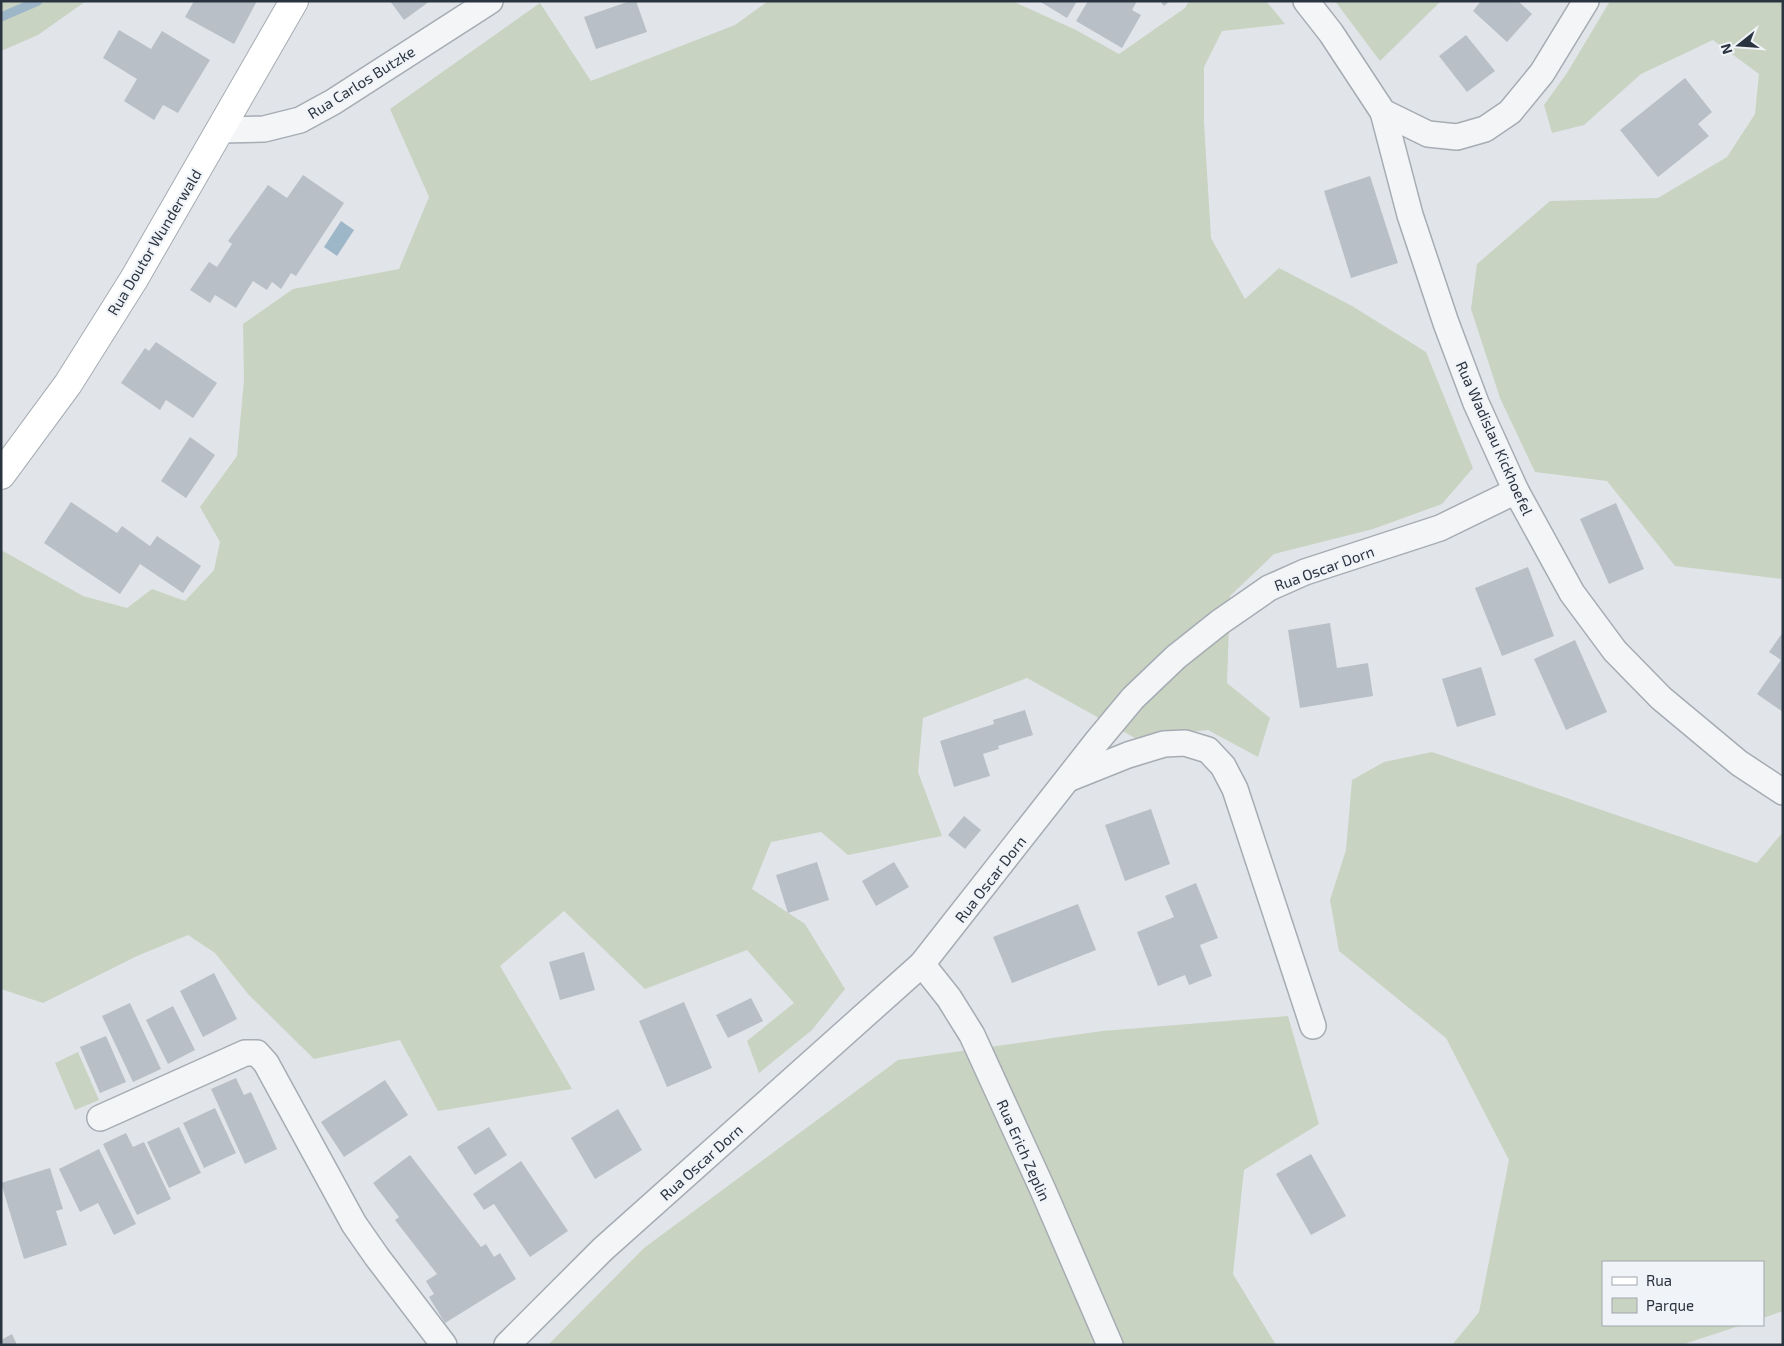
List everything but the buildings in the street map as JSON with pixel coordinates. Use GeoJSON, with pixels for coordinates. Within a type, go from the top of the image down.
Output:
{"type":"FeatureCollection","features":[{"type":"Feature","properties":{"kind":"street","name":"Rua Doutor Wunderwald"},"geometry":{"type":"LineString","coordinates":[[1,475],[73,376],[134,279],[294,1]]}},
{"type":"Feature","properties":{"kind":"street","name":"Rua Carlos Butzke"},"geometry":{"type":"LineString","coordinates":[[221,130],[264,130],[300,120],[333,102],[490,1]]}},
{"type":"Feature","properties":{"kind":"street"},"geometry":{"type":"LineString","coordinates":[[1306,1],[1331,33],[1384,112],[1428,134],[1457,137],[1485,129],[1510,112],[1542,73],[1586,1]]}},
{"type":"Feature","properties":{"kind":"street","name":"Rua Wadislau Kickhoefel"},"geometry":{"type":"LineString","coordinates":[[1384,112],[1410,215],[1446,323],[1476,403],[1516,491],[1572,593],[1615,651],[1661,698],[1732,757],[1783,792]]}},
{"type":"Feature","properties":{"kind":"street","name":"Rua Oscar Dorn"},"geometry":{"type":"LineString","coordinates":[[507,1345],[603,1250],[922,964],[1133,698],[1176,657],[1220,622],[1269,588],[1305,572],[1440,528],[1516,491]]}},
{"type":"Feature","properties":{"kind":"street"},"geometry":{"type":"LineString","coordinates":[[1068,779],[1128,755],[1164,744],[1185,743],[1208,750],[1223,766],[1235,789],[1313,1026]]}},
{"type":"Feature","properties":{"kind":"street","name":"Rua Erich Zeplin"},"geometry":{"type":"LineString","coordinates":[[922,964],[949,998],[972,1035],[1043,1190],[1110,1345]]}},
{"type":"Feature","properties":{"kind":"street"},"geometry":{"type":"LineString","coordinates":[[100,1118],[245,1053],[256,1052],[266,1063],[354,1224],[444,1345]]}},
{"type":"Feature","properties":{"kind":"green space"},"geometry":{"type":"Polygon","coordinates":[[[1,1],[86,1],[38,35],[1,51],[1,1]]]}},
{"type":"Feature","properties":{"kind":"green space"},"geometry":{"type":"Polygon","coordinates":[[[768,1],[1012,1],[1076,30],[1119,54],[1185,8],[1189,1],[1266,1],[1285,24],[1222,31],[1204,67],[1204,122],[1211,238],[1245,299],[1279,268],[1352,306],[1426,352],[1473,468],[1442,504],[1373,529],[1274,554],[1230,596],[1227,683],[1270,718],[1258,757],[1208,730],[1135,738],[1027,678],[923,718],[918,772],[942,836],[848,855],[821,832],[771,842],[752,889],[805,924],[845,989],[812,1030],[759,1073],[747,1041],[794,1003],[747,950],[645,989],[564,911],[500,966],[572,1089],[438,1111],[400,1040],[314,1059],[248,994],[215,953],[188,935],[137,956],[43,1003],[1,989],[1,550],[83,596],[127,608],[152,589],[185,601],[214,570],[220,542],[200,507],[237,456],[244,380],[243,324],[293,289],[399,269],[429,197],[390,109],[540,3],[591,81],[735,25],[768,1]]]}},
{"type":"Feature","properties":{"kind":"green space"},"geometry":{"type":"Polygon","coordinates":[[[1335,1],[1441,1],[1380,61],[1335,1]]]}},
{"type":"Feature","properties":{"kind":"green space"},"geometry":{"type":"Polygon","coordinates":[[[1610,1],[1783,1],[1783,579],[1675,566],[1607,481],[1535,472],[1500,398],[1471,309],[1477,264],[1550,201],[1658,198],[1727,157],[1755,114],[1759,74],[1713,40],[1641,74],[1584,125],[1552,133],[1544,105],[1567,73],[1610,1]]]}},
{"type":"Feature","properties":{"kind":"green space"},"geometry":{"type":"Polygon","coordinates":[[[1432,752],[1757,863],[1783,832],[1783,1311],[1764,1318],[1764,1261],[1602,1261],[1602,1326],[1739,1326],[1681,1345],[1452,1345],[1479,1312],[1509,1160],[1446,1038],[1339,951],[1330,900],[1346,850],[1352,780],[1384,762],[1432,752]]]}},
{"type":"Feature","properties":{"kind":"green space"},"geometry":{"type":"Polygon","coordinates":[[[1288,1016],[1319,1124],[1244,1170],[1233,1274],[1276,1345],[548,1345],[644,1248],[898,1060],[1102,1031],[1288,1016]]]}},
{"type":"Feature","properties":{"kind":"green space"},"geometry":{"type":"Polygon","coordinates":[[[78,1052],[99,1100],[75,1110],[55,1063],[78,1052]]]}},
{"type":"Feature","properties":{"kind":"water"},"geometry":{"type":"Polygon","coordinates":[[[341,221],[354,230],[337,256],[324,247],[341,221]]]}},
{"type":"Feature","properties":{"kind":"waterway"},"geometry":{"type":"LineString","coordinates":[[1,17],[38,1]]}}]}
